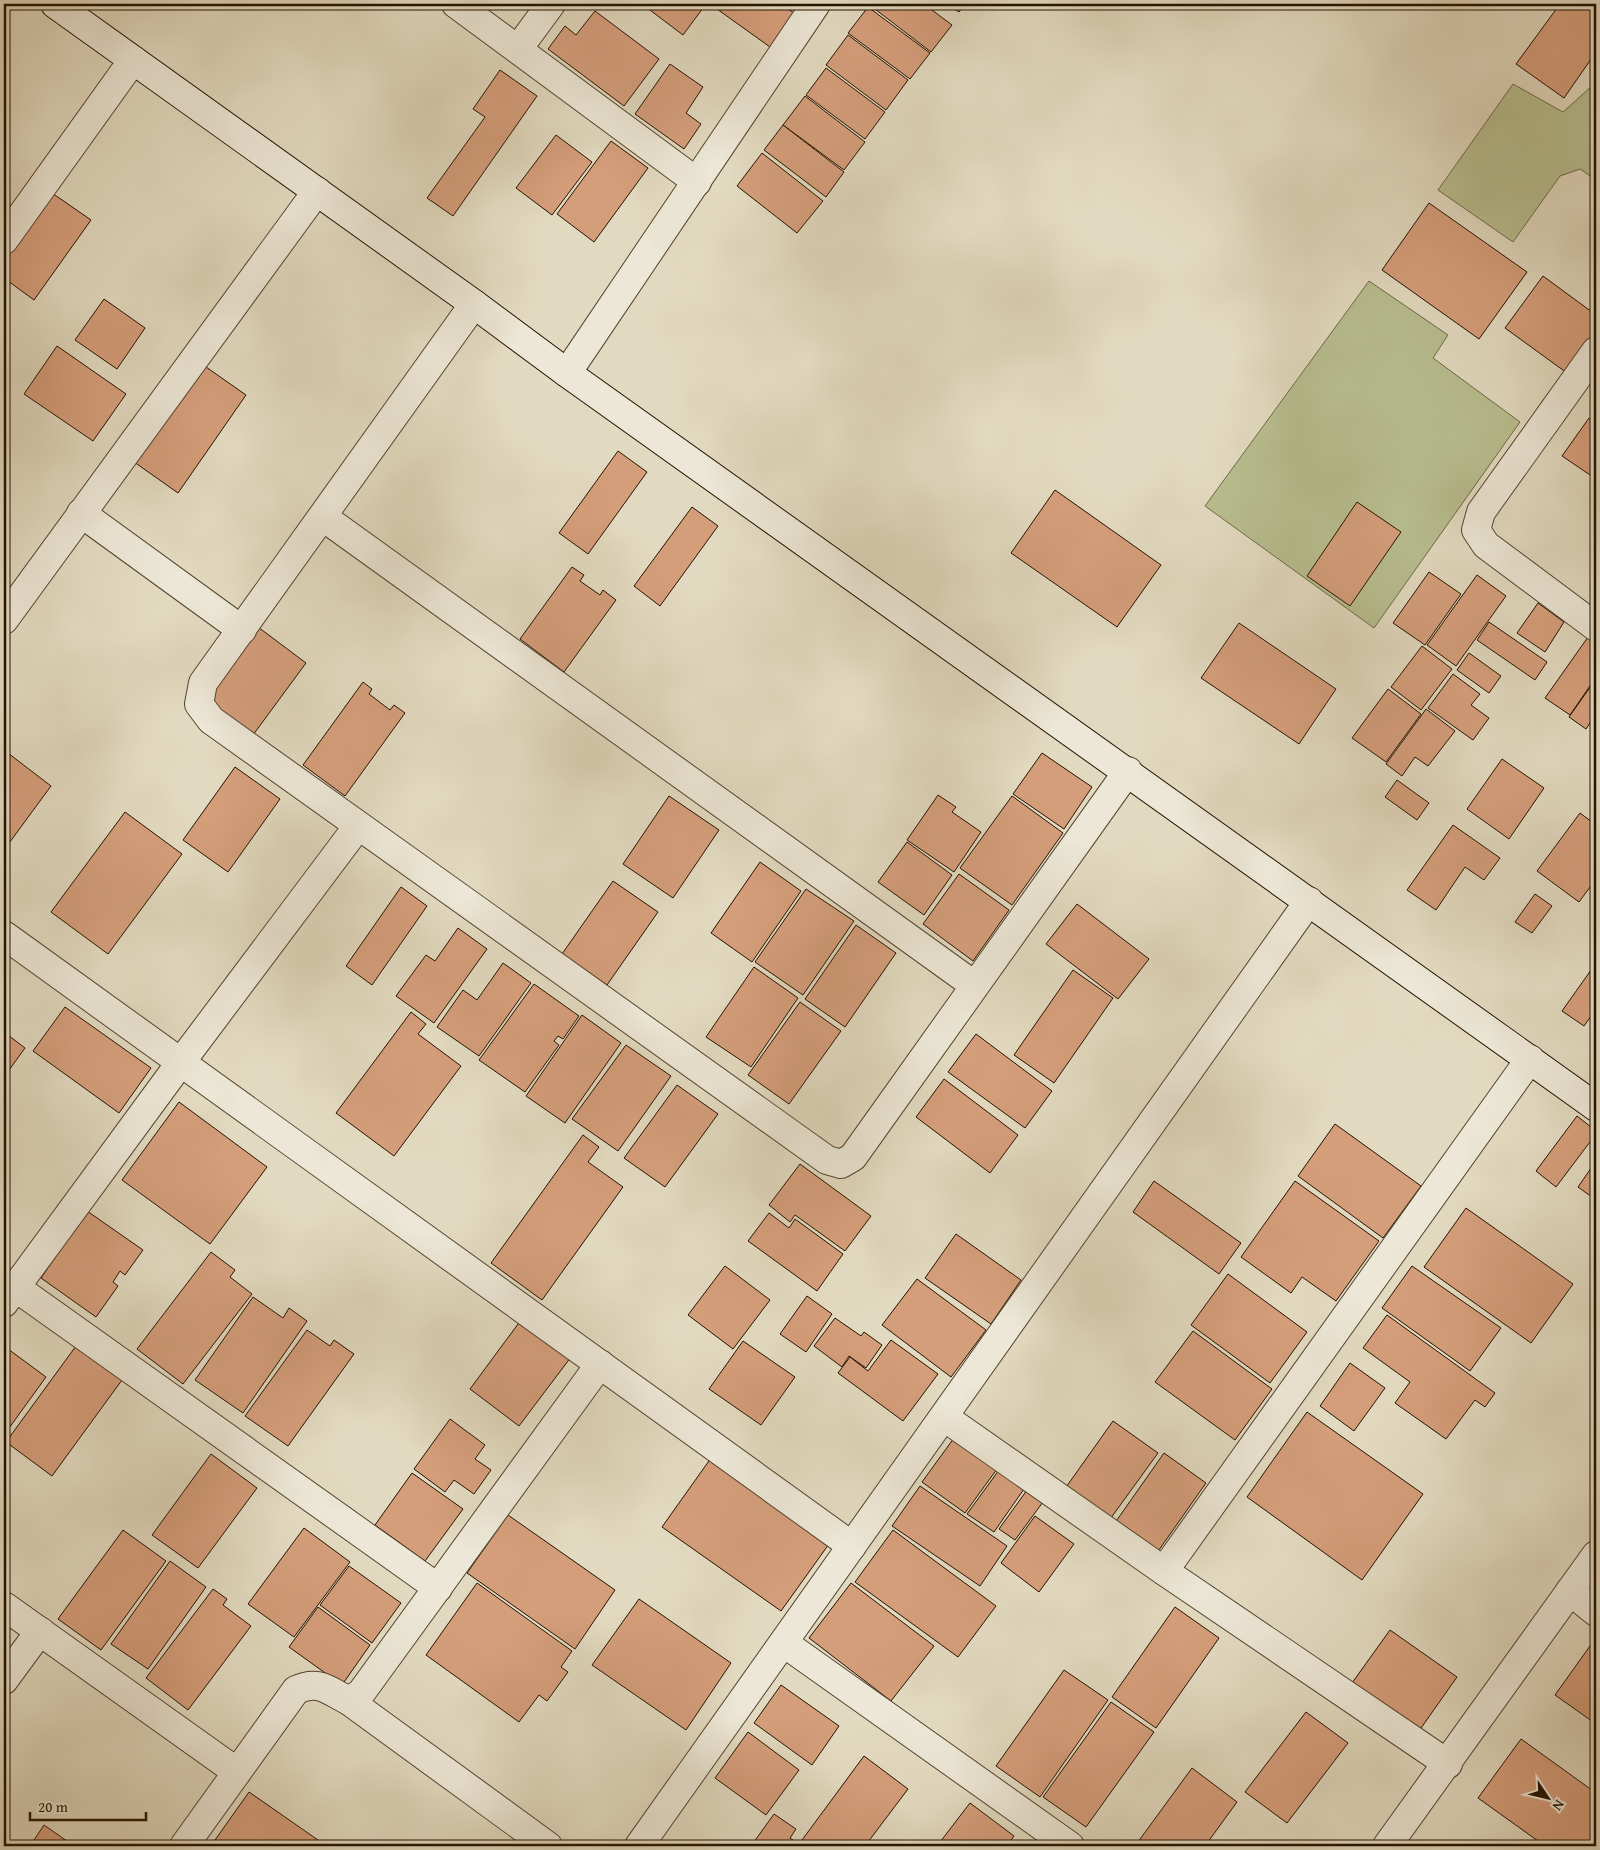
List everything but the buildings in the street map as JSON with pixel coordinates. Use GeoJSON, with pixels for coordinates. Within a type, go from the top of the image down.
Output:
{"type":"FeatureCollection","features":[{"type":"Feature","properties":{"kind":"street"},"geometry":{"type":"LineString","coordinates":[[55,4],[474,304],[567,373],[1128,771],[1596,1107]]}},
{"type":"Feature","properties":{"kind":"street"},"geometry":{"type":"LineString","coordinates":[[456,4],[696,182]]}},
{"type":"Feature","properties":{"kind":"street"},"geometry":{"type":"LineString","coordinates":[[518,49],[551,4]]}},
{"type":"Feature","properties":{"kind":"street"},"geometry":{"type":"LineString","coordinates":[[567,373],[816,4]]}},
{"type":"Feature","properties":{"kind":"street"},"geometry":{"type":"LineString","coordinates":[[4,240],[133,60]]}},
{"type":"Feature","properties":{"kind":"street"},"geometry":{"type":"LineString","coordinates":[[4,620],[317,191]]}},
{"type":"Feature","properties":{"kind":"street"},"geometry":{"type":"LineString","coordinates":[[474,304],[242,630],[202,683],[199,704],[211,720],[358,826],[827,1160],[841,1164],[853,1157],[1128,771]]}},
{"type":"Feature","properties":{"kind":"street"},"geometry":{"type":"LineString","coordinates":[[1596,351],[1481,512],[1476,530],[1486,545],[1596,627]]}},
{"type":"Feature","properties":{"kind":"street"},"geometry":{"type":"LineString","coordinates":[[81,513],[242,630]]}},
{"type":"Feature","properties":{"kind":"street"},"geometry":{"type":"LineString","coordinates":[[322,517],[974,986]]}},
{"type":"Feature","properties":{"kind":"street"},"geometry":{"type":"LineString","coordinates":[[358,826],[181,1062],[10,1296],[438,1588]]}},
{"type":"Feature","properties":{"kind":"street"},"geometry":{"type":"LineString","coordinates":[[639,1846],[1309,901]]}},
{"type":"Feature","properties":{"kind":"street"},"geometry":{"type":"LineString","coordinates":[[4,934],[852,1546]]}},
{"type":"Feature","properties":{"kind":"street"},"geometry":{"type":"LineString","coordinates":[[1164,1571],[1530,1059]]}},
{"type":"Feature","properties":{"kind":"street"},"geometry":{"type":"LineString","coordinates":[[349,1701],[361,1693],[600,1364]]}},
{"type":"Feature","properties":{"kind":"street"},"geometry":{"type":"LineString","coordinates":[[944,1416],[1164,1571],[1448,1764]]}},
{"type":"Feature","properties":{"kind":"street"},"geometry":{"type":"LineString","coordinates":[[1387,1846],[1448,1764],[1596,1555]]}},
{"type":"Feature","properties":{"kind":"street"},"geometry":{"type":"LineString","coordinates":[[1570,1591],[1596,1612]]}},
{"type":"Feature","properties":{"kind":"street"},"geometry":{"type":"LineString","coordinates":[[4,1606],[237,1772]]}},
{"type":"Feature","properties":{"kind":"street"},"geometry":{"type":"LineString","coordinates":[[4,1680],[40,1631]]}},
{"type":"Feature","properties":{"kind":"street"},"geometry":{"type":"LineString","coordinates":[[784,1642],[1070,1846]]}},
{"type":"Feature","properties":{"kind":"street"},"geometry":{"type":"LineString","coordinates":[[184,1846],[296,1690],[307,1684],[320,1686],[349,1701],[548,1846]]}},
{"type":"Feature","properties":{"kind":"green space"},"geometry":{"type":"Polygon","coordinates":[[[1513,84],[1563,112],[1593,85],[1596,88],[1596,180],[1580,169],[1560,176],[1513,242],[1438,190],[1513,84]]]}},
{"type":"Feature","properties":{"kind":"green space"},"geometry":{"type":"Polygon","coordinates":[[[1369,281],[1448,335],[1433,358],[1520,422],[1374,628],[1205,506],[1369,281]]]}}]}
